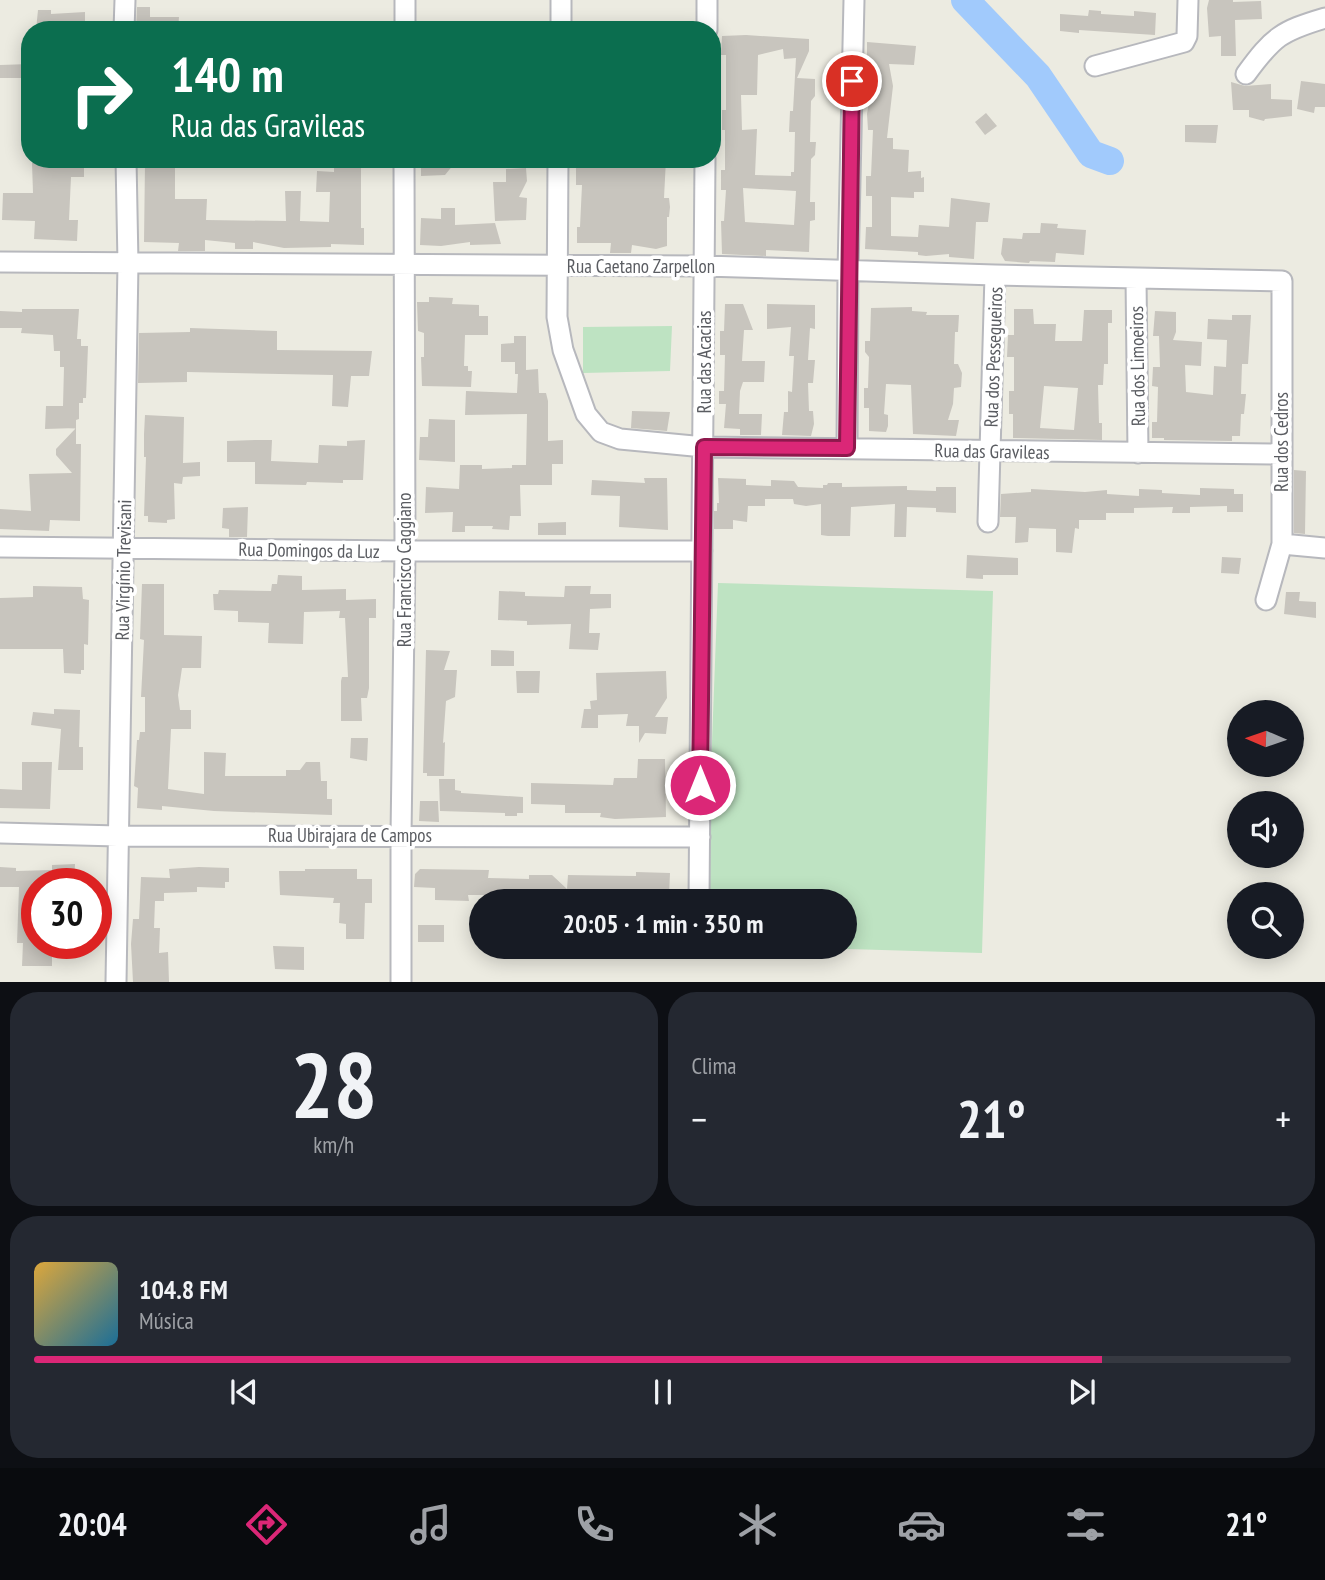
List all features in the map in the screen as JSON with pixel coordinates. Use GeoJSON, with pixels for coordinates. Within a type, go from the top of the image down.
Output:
{"type":"FeatureCollection","features":[{"type":"Feature","properties":{"kind":"street"},"geometry":{"type":"LineString","coordinates":[[124,21],[125,0]]}},
{"type":"Feature","properties":{"kind":"street"},"geometry":{"type":"LineString","coordinates":[[405,0],[405,21]]}},
{"type":"Feature","properties":{"kind":"street"},"geometry":{"type":"LineString","coordinates":[[561,0],[561,21]]}},
{"type":"Feature","properties":{"kind":"street"},"geometry":{"type":"LineString","coordinates":[[707,0],[707,21]]}},
{"type":"Feature","properties":{"kind":"street"},"geometry":{"type":"LineString","coordinates":[[847,448],[854,0]]}},
{"type":"Feature","properties":{"kind":"street"},"geometry":{"type":"LineString","coordinates":[[1095,66],[1180,44],[1187,36],[1188,0]]}},
{"type":"Feature","properties":{"kind":"street"},"geometry":{"type":"LineString","coordinates":[[1246,74],[1266,47],[1290,29],[1325,18]]}},
{"type":"Feature","properties":{"kind":"street","name":"Rua Virgínio Trevisani"},"geometry":{"type":"LineString","coordinates":[[116,982],[128,263],[126,168]]}},
{"type":"Feature","properties":{"kind":"street","name":"Rua Francisco Caggiano"},"geometry":{"type":"LineString","coordinates":[[401,982],[405,551],[402,265],[404,168]]}},
{"type":"Feature","properties":{"kind":"street","name":"Rua das Gravileas"},"geometry":{"type":"LineString","coordinates":[[558,168],[557,317],[563,350],[586,414],[601,432],[621,439],[704,447],[1281,454]]}},
{"type":"Feature","properties":{"kind":"street","name":"Rua das Acacias"},"geometry":{"type":"LineString","coordinates":[[699,889],[705,168]]}},
{"type":"Feature","properties":{"kind":"street","name":"Rua Caetano Zarpellon"},"geometry":{"type":"LineString","coordinates":[[0,262],[704,266],[1282,281]]}},
{"type":"Feature","properties":{"kind":"street","name":"Rua dos Pessegueiros"},"geometry":{"type":"LineString","coordinates":[[988,522],[995,275]]}},
{"type":"Feature","properties":{"kind":"street","name":"Rua dos Limoeiros"},"geometry":{"type":"LineString","coordinates":[[1136,278],[1138,453]]}},
{"type":"Feature","properties":{"kind":"street","name":"Rua dos Cedros"},"geometry":{"type":"LineString","coordinates":[[1266,600],[1282,544],[1282,281]]}},
{"type":"Feature","properties":{"kind":"street"},"geometry":{"type":"LineString","coordinates":[[1282,544],[1325,548]]}},
{"type":"Feature","properties":{"kind":"street","name":"Rua Domingos da Luz"},"geometry":{"type":"LineString","coordinates":[[0,547],[702,551]]}},
{"type":"Feature","properties":{"kind":"street","name":"Rua Ubirajara de Campos"},"geometry":{"type":"LineString","coordinates":[[0,833],[118,836],[700,836]]}},
{"type":"Feature","properties":{"kind":"green space"},"geometry":{"type":"Polygon","coordinates":[[[672,326],[670,371],[583,373],[583,327],[672,326]]]}},
{"type":"Feature","properties":{"kind":"green space"},"geometry":{"type":"Polygon","coordinates":[[[718,583],[993,591],[982,953],[857,949],[857,889],[706,889],[718,583]]]}},
{"type":"Feature","properties":{"kind":"building"},"geometry":{"type":"Polygon","coordinates":[[[1209,0],[1261,1],[1262,19],[1235,20],[1236,56],[1221,56],[1221,36],[1209,37],[1209,0]]]}},
{"type":"Feature","properties":{"kind":"building"},"geometry":{"type":"Polygon","coordinates":[[[137,7],[150,7],[150,17],[179,17],[179,21],[136,21],[137,7]]]}},
{"type":"Feature","properties":{"kind":"building"},"geometry":{"type":"Polygon","coordinates":[[[38,10],[51,10],[51,14],[85,12],[85,21],[37,21],[38,10]]]}},
{"type":"Feature","properties":{"kind":"building"},"geometry":{"type":"Polygon","coordinates":[[[1089,10],[1101,11],[1101,14],[1134,16],[1134,11],[1156,13],[1155,35],[1060,31],[1060,14],[1088,16],[1089,10]]]}},
{"type":"Feature","properties":{"kind":"building"},"geometry":{"type":"Polygon","coordinates":[[[722,36],[809,39],[809,51],[797,78],[815,79],[815,96],[811,101],[810,142],[816,142],[815,155],[811,159],[810,202],[815,202],[815,220],[810,221],[809,252],[766,250],[766,256],[722,254],[721,221],[724,221],[726,190],[721,190],[721,170],[725,170],[722,110],[726,110],[726,55],[721,55],[722,36]],[[783,49],[758,55],[757,95],[741,95],[742,130],[757,129],[755,175],[791,176],[791,172],[794,172],[795,132],[789,132],[796,58],[784,59],[783,49]],[[743,188],[745,222],[794,225],[796,191],[743,188]]]}},
{"type":"Feature","properties":{"kind":"building"},"geometry":{"type":"Polygon","coordinates":[[[867,42],[916,46],[914,65],[889,64],[893,86],[887,138],[893,138],[893,149],[909,150],[908,172],[921,171],[921,178],[924,177],[924,192],[914,192],[914,198],[891,197],[891,236],[918,237],[919,225],[949,227],[951,198],[990,203],[988,222],[976,222],[974,259],[949,257],[949,254],[926,256],[918,255],[918,252],[865,249],[866,227],[872,227],[872,196],[866,196],[866,176],[871,176],[873,130],[868,130],[867,114],[875,63],[867,63],[867,42]]]}},
{"type":"Feature","properties":{"kind":"building"},"geometry":{"type":"Polygon","coordinates":[[[21,64],[21,78],[0,78],[0,65],[21,64]]]}},
{"type":"Feature","properties":{"kind":"building"},"geometry":{"type":"Polygon","coordinates":[[[1301,81],[1325,84],[1325,107],[1315,107],[1314,113],[1297,109],[1301,81]]]}},
{"type":"Feature","properties":{"kind":"building"},"geometry":{"type":"Polygon","coordinates":[[[1231,82],[1245,86],[1271,84],[1271,99],[1292,100],[1292,116],[1264,121],[1249,117],[1249,110],[1233,110],[1231,82]]]}},
{"type":"Feature","properties":{"kind":"building"},"geometry":{"type":"Polygon","coordinates":[[[986,113],[997,126],[985,135],[975,122],[986,113]]]}},
{"type":"Feature","properties":{"kind":"building"},"geometry":{"type":"Polygon","coordinates":[[[1185,125],[1218,125],[1216,143],[1185,142],[1185,125]]]}},
{"type":"Feature","properties":{"kind":"building"},"geometry":{"type":"Polygon","coordinates":[[[32,168],[84,168],[84,177],[71,177],[69,220],[78,220],[77,241],[34,239],[35,221],[2,220],[3,193],[33,193],[32,168]]]}},
{"type":"Feature","properties":{"kind":"building"},"geometry":{"type":"Polygon","coordinates":[[[145,168],[175,168],[175,199],[207,199],[206,220],[286,221],[285,191],[301,191],[300,221],[329,222],[330,192],[316,192],[317,171],[334,172],[334,168],[361,168],[361,228],[364,228],[364,245],[331,244],[331,247],[284,248],[253,242],[253,249],[235,249],[235,243],[205,240],[205,251],[178,251],[179,243],[144,242],[145,168]]]}},
{"type":"Feature","properties":{"kind":"building"},"geometry":{"type":"Polygon","coordinates":[[[421,168],[451,168],[445,175],[421,176],[421,168]]]}},
{"type":"Feature","properties":{"kind":"building"},"geometry":{"type":"Polygon","coordinates":[[[526,168],[527,181],[519,197],[527,198],[526,220],[495,221],[493,182],[506,182],[506,169],[526,168]]]}},
{"type":"Feature","properties":{"kind":"building"},"geometry":{"type":"Polygon","coordinates":[[[576,168],[666,168],[664,198],[669,198],[670,207],[667,217],[667,246],[656,249],[632,245],[631,253],[610,253],[611,243],[577,243],[582,185],[576,185],[576,168]]]}},
{"type":"Feature","properties":{"kind":"building"},"geometry":{"type":"Polygon","coordinates":[[[441,208],[455,208],[455,225],[495,223],[501,244],[470,245],[470,242],[441,246],[420,245],[421,218],[441,219],[441,208]]]}},
{"type":"Feature","properties":{"kind":"building"},"geometry":{"type":"Polygon","coordinates":[[[1041,223],[1058,224],[1057,228],[1086,230],[1084,255],[1056,253],[1055,262],[1005,261],[1001,254],[1003,238],[1022,239],[1023,233],[1040,233],[1041,223]]]}},
{"type":"Feature","properties":{"kind":"building"},"geometry":{"type":"Polygon","coordinates":[[[429,297],[453,298],[452,304],[479,305],[479,316],[488,316],[488,335],[465,335],[464,366],[468,366],[468,371],[472,371],[471,387],[422,386],[424,333],[418,331],[417,302],[429,302],[429,297]]]}},
{"type":"Feature","properties":{"kind":"building"},"geometry":{"type":"Polygon","coordinates":[[[725,304],[743,304],[753,330],[744,330],[742,361],[765,361],[764,382],[743,382],[740,391],[739,414],[762,414],[761,435],[740,435],[740,429],[724,428],[726,404],[719,404],[719,391],[724,391],[725,355],[720,355],[720,331],[724,331],[725,304]]]}},
{"type":"Feature","properties":{"kind":"building"},"geometry":{"type":"Polygon","coordinates":[[[767,304],[815,305],[815,329],[810,328],[808,360],[815,360],[813,383],[808,383],[809,411],[813,411],[814,424],[811,436],[782,435],[784,412],[788,412],[788,391],[792,392],[794,356],[789,356],[791,327],[767,329],[767,304]]]}},
{"type":"Feature","properties":{"kind":"building"},"geometry":{"type":"Polygon","coordinates":[[[912,307],[912,311],[927,312],[926,315],[959,315],[958,332],[955,332],[954,364],[958,364],[962,373],[961,387],[954,388],[948,420],[959,420],[956,436],[913,434],[911,385],[886,384],[886,432],[869,431],[869,408],[864,408],[864,388],[868,388],[869,357],[865,352],[865,341],[870,341],[871,308],[912,307]]]}},
{"type":"Feature","properties":{"kind":"building"},"geometry":{"type":"Polygon","coordinates":[[[22,309],[79,309],[77,339],[81,339],[81,346],[88,346],[86,398],[83,398],[83,403],[79,403],[76,428],[45,429],[46,406],[63,406],[64,367],[60,367],[60,351],[54,351],[53,335],[21,333],[22,328],[0,328],[0,311],[22,312],[22,309]]]}},
{"type":"Feature","properties":{"kind":"building"},"geometry":{"type":"Polygon","coordinates":[[[1014,309],[1033,309],[1034,324],[1056,324],[1055,341],[1082,341],[1084,310],[1112,310],[1112,323],[1108,323],[1108,364],[1104,364],[1103,385],[1098,385],[1102,440],[1013,438],[1009,391],[1014,391],[1014,357],[1007,357],[1008,335],[1014,335],[1014,309]],[[1044,386],[1040,428],[1074,430],[1078,388],[1044,386]]]}},
{"type":"Feature","properties":{"kind":"building"},"geometry":{"type":"Polygon","coordinates":[[[1155,311],[1176,312],[1176,332],[1173,340],[1202,342],[1201,366],[1185,365],[1186,392],[1213,395],[1214,366],[1226,367],[1227,340],[1207,339],[1208,319],[1232,320],[1232,315],[1251,315],[1248,364],[1242,364],[1241,394],[1246,394],[1244,414],[1241,414],[1240,436],[1232,436],[1232,441],[1152,438],[1152,422],[1157,422],[1158,387],[1152,386],[1153,367],[1160,367],[1159,336],[1153,336],[1155,311]]]}},
{"type":"Feature","properties":{"kind":"building"},"geometry":{"type":"Polygon","coordinates":[[[190,328],[277,331],[277,350],[372,351],[369,376],[351,376],[348,407],[332,406],[333,375],[187,372],[187,382],[138,383],[139,333],[190,332],[190,328]]]}},
{"type":"Feature","properties":{"kind":"building"},"geometry":{"type":"Polygon","coordinates":[[[514,336],[526,336],[526,370],[538,369],[539,393],[546,393],[548,401],[548,441],[563,440],[563,464],[552,464],[552,485],[520,485],[521,516],[510,516],[509,530],[492,529],[493,526],[465,526],[465,532],[452,532],[453,512],[425,513],[426,487],[459,489],[460,465],[482,465],[482,469],[526,465],[527,414],[465,415],[466,391],[517,393],[518,374],[515,374],[515,362],[501,362],[501,344],[514,343],[514,336]]]}},
{"type":"Feature","properties":{"kind":"building"},"geometry":{"type":"Polygon","coordinates":[[[632,411],[670,412],[667,431],[631,428],[632,411]]]}},
{"type":"Feature","properties":{"kind":"building"},"geometry":{"type":"Polygon","coordinates":[[[145,415],[184,417],[183,463],[200,462],[200,476],[183,477],[182,484],[174,483],[175,519],[167,520],[167,523],[148,522],[148,516],[144,516],[145,415]]]}},
{"type":"Feature","properties":{"kind":"building"},"geometry":{"type":"Polygon","coordinates":[[[429,419],[455,420],[455,462],[419,460],[420,437],[428,437],[429,419]]]}},
{"type":"Feature","properties":{"kind":"building"},"geometry":{"type":"Polygon","coordinates":[[[76,428],[76,444],[81,444],[80,521],[50,520],[49,531],[0,529],[0,509],[31,511],[29,474],[72,473],[56,455],[56,449],[76,428]]]}},
{"type":"Feature","properties":{"kind":"building"},"geometry":{"type":"Polygon","coordinates":[[[272,440],[271,461],[318,463],[319,445],[347,446],[347,441],[365,440],[363,480],[343,480],[343,483],[307,482],[306,485],[255,484],[255,462],[227,462],[227,441],[272,440]]]}},
{"type":"Feature","properties":{"kind":"building"},"geometry":{"type":"Polygon","coordinates":[[[1294,470],[1306,471],[1305,534],[1294,533],[1294,470]]]}},
{"type":"Feature","properties":{"kind":"building"},"geometry":{"type":"Polygon","coordinates":[[[644,478],[667,478],[668,530],[619,527],[620,496],[591,495],[592,480],[645,483],[644,478]]]}},
{"type":"Feature","properties":{"kind":"building"},"geometry":{"type":"Polygon","coordinates":[[[718,478],[746,479],[746,485],[771,486],[771,480],[794,481],[798,487],[823,488],[823,485],[828,483],[842,483],[842,487],[907,486],[907,490],[936,491],[936,487],[956,487],[956,513],[936,512],[936,508],[907,507],[906,537],[894,537],[895,504],[851,507],[850,536],[828,536],[821,535],[821,504],[806,506],[794,504],[793,499],[765,499],[765,506],[748,506],[747,522],[733,520],[733,529],[714,529],[714,511],[717,511],[719,503],[718,478]]]}},
{"type":"Feature","properties":{"kind":"building"},"geometry":{"type":"Polygon","coordinates":[[[1200,488],[1234,489],[1234,494],[1243,494],[1243,512],[1227,512],[1227,506],[1190,507],[1190,513],[1172,513],[1173,507],[1134,508],[1134,513],[1106,513],[1106,520],[1079,520],[1079,529],[1075,528],[1072,553],[1056,552],[1056,529],[1029,528],[1028,542],[1015,543],[1016,517],[1000,517],[1001,494],[1031,492],[1031,489],[1085,492],[1107,490],[1107,494],[1139,496],[1139,489],[1200,495],[1200,488]]]}},
{"type":"Feature","properties":{"kind":"building"},"geometry":{"type":"Polygon","coordinates":[[[248,507],[247,537],[229,537],[229,529],[222,528],[223,508],[248,507]]]}},
{"type":"Feature","properties":{"kind":"building"},"geometry":{"type":"Polygon","coordinates":[[[566,522],[566,535],[538,535],[538,523],[566,522]]]}},
{"type":"Feature","properties":{"kind":"building"},"geometry":{"type":"Polygon","coordinates":[[[967,555],[1018,558],[1018,575],[966,578],[967,555]]]}},
{"type":"Feature","properties":{"kind":"building"},"geometry":{"type":"Polygon","coordinates":[[[1222,557],[1241,558],[1239,574],[1221,573],[1222,557]]]}},
{"type":"Feature","properties":{"kind":"building"},"geometry":{"type":"Polygon","coordinates":[[[278,575],[302,576],[302,590],[346,589],[346,600],[376,599],[376,618],[369,618],[369,688],[367,698],[361,698],[362,721],[341,721],[341,681],[342,677],[348,677],[345,618],[339,618],[340,611],[304,612],[303,644],[268,643],[269,623],[238,622],[238,611],[214,610],[213,594],[218,594],[219,590],[271,591],[272,584],[277,584],[278,575]]]}},
{"type":"Feature","properties":{"kind":"building"},"geometry":{"type":"Polygon","coordinates":[[[142,584],[164,584],[164,635],[202,636],[201,668],[182,668],[178,695],[180,710],[191,710],[191,729],[171,729],[168,789],[204,794],[204,752],[226,753],[225,776],[286,776],[286,770],[300,770],[306,762],[320,762],[321,781],[327,781],[327,799],[332,799],[332,815],[214,811],[162,806],[162,810],[137,808],[138,788],[134,786],[137,740],[140,732],[145,732],[145,697],[141,697],[144,640],[140,639],[142,584]]]}},
{"type":"Feature","properties":{"kind":"building"},"geometry":{"type":"Polygon","coordinates":[[[33,586],[82,587],[83,599],[89,600],[88,645],[84,644],[84,670],[81,670],[81,674],[64,673],[63,649],[0,649],[0,598],[33,597],[33,586]]]}},
{"type":"Feature","properties":{"kind":"building"},"geometry":{"type":"Polygon","coordinates":[[[565,586],[591,586],[590,594],[611,594],[611,608],[590,609],[589,633],[600,633],[598,650],[569,649],[571,624],[527,625],[527,621],[498,620],[499,591],[525,592],[525,596],[564,597],[565,586]]]}},
{"type":"Feature","properties":{"kind":"building"},"geometry":{"type":"Polygon","coordinates":[[[1286,592],[1300,592],[1299,601],[1316,602],[1316,618],[1284,614],[1286,592]]]}},
{"type":"Feature","properties":{"kind":"building"},"geometry":{"type":"Polygon","coordinates":[[[426,650],[450,651],[444,670],[457,670],[455,697],[446,701],[444,776],[427,776],[427,773],[423,773],[426,650]]]}},
{"type":"Feature","properties":{"kind":"building"},"geometry":{"type":"Polygon","coordinates":[[[491,650],[514,651],[514,666],[491,666],[491,650]]]}},
{"type":"Feature","properties":{"kind":"building"},"geometry":{"type":"Polygon","coordinates":[[[516,671],[540,671],[539,693],[517,693],[516,671]]]}},
{"type":"Feature","properties":{"kind":"building"},"geometry":{"type":"Polygon","coordinates":[[[666,671],[667,698],[655,717],[668,717],[666,734],[645,733],[639,743],[639,726],[626,726],[628,714],[598,715],[598,728],[581,728],[584,709],[591,709],[590,701],[597,700],[596,673],[666,671]]]}},
{"type":"Feature","properties":{"kind":"building"},"geometry":{"type":"Polygon","coordinates":[[[54,709],[80,710],[79,747],[83,747],[83,770],[58,770],[61,729],[31,725],[33,712],[54,714],[54,709]]]}},
{"type":"Feature","properties":{"kind":"building"},"geometry":{"type":"Polygon","coordinates":[[[351,738],[368,738],[367,761],[350,758],[351,738]]]}},
{"type":"Feature","properties":{"kind":"building"},"geometry":{"type":"Polygon","coordinates":[[[638,759],[665,759],[666,817],[615,819],[600,817],[601,813],[565,813],[565,805],[531,804],[531,783],[613,785],[614,778],[637,778],[638,759]]]}},
{"type":"Feature","properties":{"kind":"building"},"geometry":{"type":"Polygon","coordinates":[[[22,762],[52,762],[50,809],[0,808],[0,789],[22,790],[22,762]]]}},
{"type":"Feature","properties":{"kind":"building"},"geometry":{"type":"Polygon","coordinates":[[[439,779],[455,779],[455,790],[461,793],[523,797],[523,813],[505,816],[505,813],[440,811],[439,779]]]}},
{"type":"Feature","properties":{"kind":"building"},"geometry":{"type":"Polygon","coordinates":[[[420,801],[438,801],[439,822],[419,821],[420,801]]]}},
{"type":"Feature","properties":{"kind":"building"},"geometry":{"type":"Polygon","coordinates":[[[75,864],[75,868],[52,868],[52,865],[75,864]]]}},
{"type":"Feature","properties":{"kind":"building"},"geometry":{"type":"Polygon","coordinates":[[[0,867],[16,868],[16,871],[21,871],[21,943],[17,943],[19,887],[0,887],[0,867]]]}},
{"type":"Feature","properties":{"kind":"building"},"geometry":{"type":"Polygon","coordinates":[[[229,868],[229,882],[225,882],[225,888],[197,887],[197,892],[164,893],[164,901],[155,901],[154,928],[160,928],[159,953],[168,952],[169,982],[133,982],[131,944],[133,919],[139,919],[141,877],[170,878],[169,869],[229,868]]]}},
{"type":"Feature","properties":{"kind":"building"},"geometry":{"type":"Polygon","coordinates":[[[357,869],[357,879],[372,879],[372,903],[365,903],[364,939],[346,939],[346,924],[339,923],[340,903],[333,903],[334,898],[280,895],[279,871],[357,869]]]}},
{"type":"Feature","properties":{"kind":"building"},"geometry":{"type":"Polygon","coordinates":[[[420,869],[489,870],[488,878],[529,879],[529,875],[552,875],[567,889],[469,889],[469,901],[435,900],[435,888],[414,887],[415,874],[420,869]]]}},
{"type":"Feature","properties":{"kind":"building"},"geometry":{"type":"Polygon","coordinates":[[[636,872],[670,873],[669,889],[567,889],[568,875],[636,876],[636,872]]]}},
{"type":"Feature","properties":{"kind":"building"},"geometry":{"type":"Polygon","coordinates":[[[418,925],[444,925],[444,942],[418,942],[418,925]]]}},
{"type":"Feature","properties":{"kind":"building"},"geometry":{"type":"Polygon","coordinates":[[[273,946],[304,947],[304,970],[275,969],[273,946]]]}},
{"type":"Feature","properties":{"kind":"building"},"geometry":{"type":"Polygon","coordinates":[[[22,959],[52,959],[52,966],[22,966],[22,959]]]}},
{"type":"Feature","properties":{"kind":"waterway"},"geometry":{"type":"LineString","coordinates":[[965,0],[1038,76],[1091,154],[1110,161]]}},
{"type":"Feature","properties":{"kind":"route"},"geometry":{"type":"LineString","coordinates":[[700,785],[704,447],[847,448],[852,81]]}}]}
